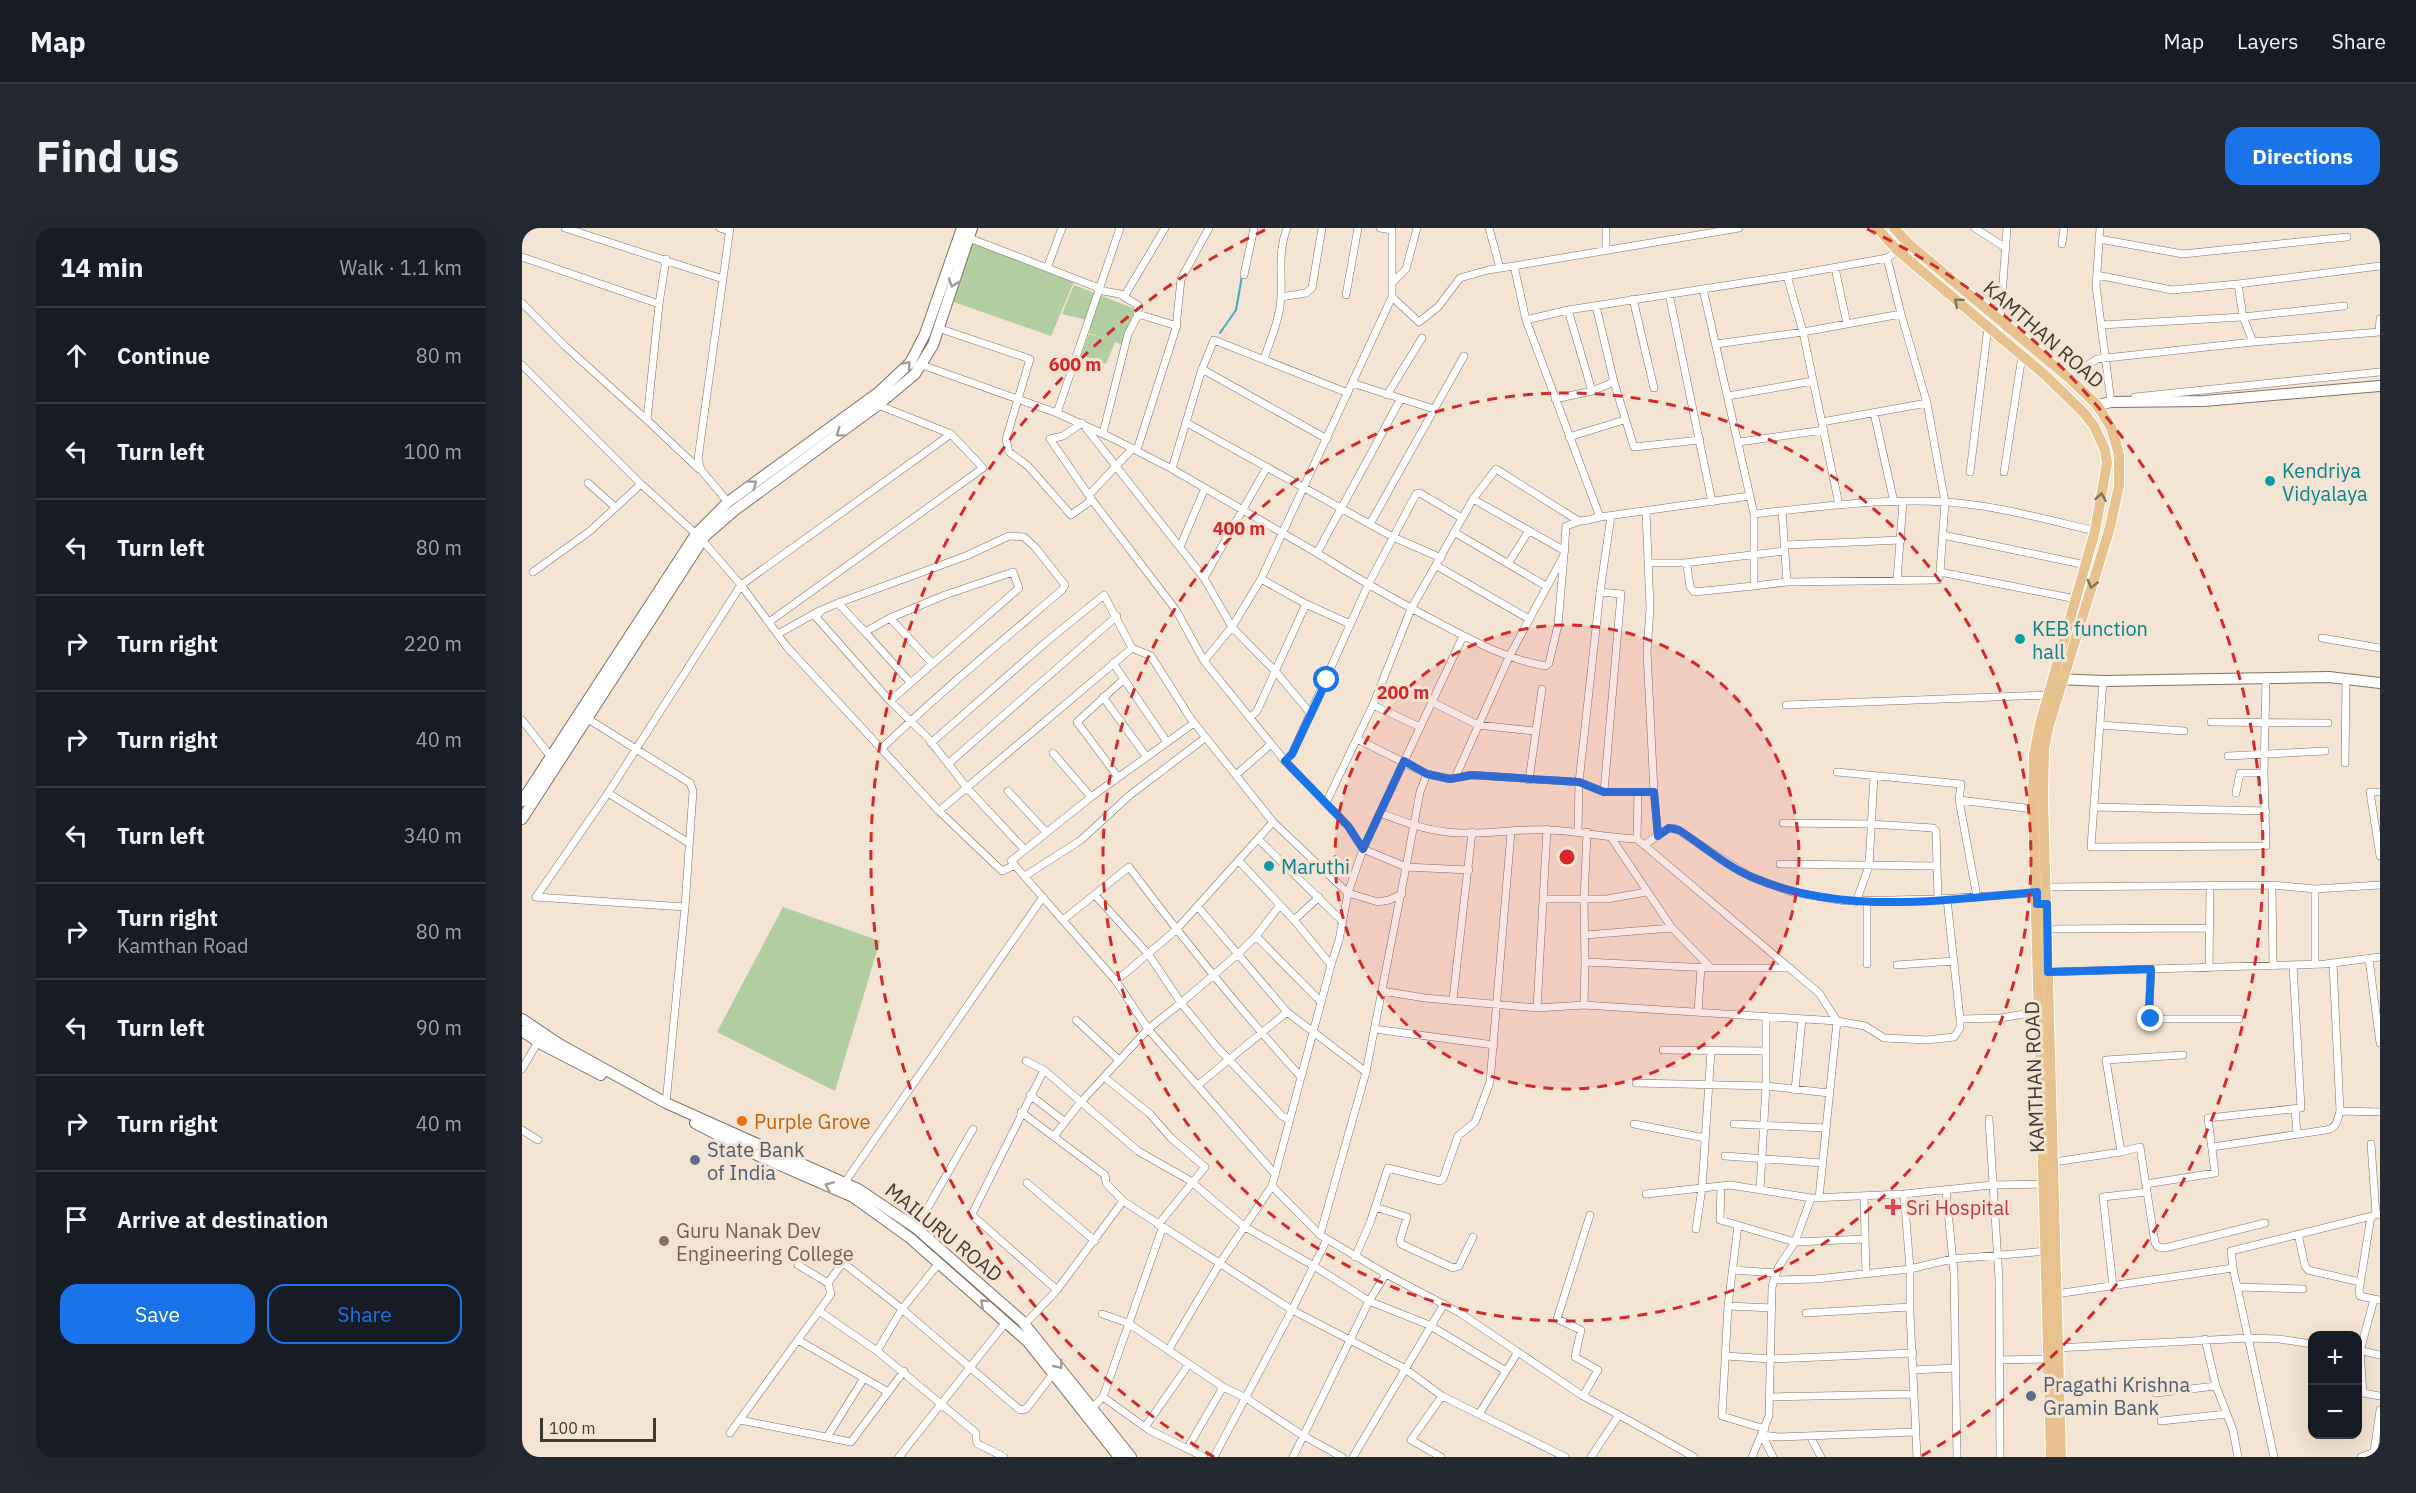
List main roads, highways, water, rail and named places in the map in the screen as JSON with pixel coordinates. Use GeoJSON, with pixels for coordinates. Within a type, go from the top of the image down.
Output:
{"type":"FeatureCollection","features":[{"type":"Feature","properties":{"kind":"main road","name":"KAMTHAN ROAD"},"geometry":{"type":"LineString","coordinates":[[1877,228],[1898,251],[2022,356],[2084,413],[2100,436],[2107,463],[2095,531],[2076,599],[2044,749],[2041,897],[2045,1184],[2056,1294],[2051,1351],[2061,1457]]}},
{"type":"Feature","properties":{"kind":"main road","name":"KAMTHAN ROAD"},"geometry":{"type":"LineString","coordinates":[[1894,228],[1909,244],[2069,378],[2097,405],[2111,428],[2119,454],[2119,486],[2109,531],[2058,679],[2049,695],[2034,755],[2033,808],[2041,897],[2047,929],[2048,972],[2044,1011],[2054,1162],[2051,1251],[2051,1457]]}},
{"type":"Feature","properties":{"kind":"main road"},"geometry":{"type":"LineString","coordinates":[[2100,436],[2111,428]]}},
{"type":"Feature","properties":{"kind":"waterway"},"geometry":{"type":"LineString","coordinates":[[1220,333],[1236,310],[1242,276]]}},
{"type":"Feature","properties":{"kind":"place","name":"Kendriya Vidyalaya"},"geometry":{"type":"Point","coordinates":[2270,481]}},
{"type":"Feature","properties":{"kind":"place","name":"KEB function hall"},"geometry":{"type":"Point","coordinates":[2020,639]}},
{"type":"Feature","properties":{"kind":"place","name":"Maruthi"},"geometry":{"type":"Point","coordinates":[1269,866]}},
{"type":"Feature","properties":{"kind":"place","name":"Purple Grove"},"geometry":{"type":"Point","coordinates":[742,1121]}},
{"type":"Feature","properties":{"kind":"place","name":"State Bank of India"},"geometry":{"type":"Point","coordinates":[695,1160]}},
{"type":"Feature","properties":{"kind":"place","name":"Sri Hospital"},"geometry":{"type":"Point","coordinates":[1893,1207]}},
{"type":"Feature","properties":{"kind":"place","name":"Guru Nanak Dev Engineering College"},"geometry":{"type":"Point","coordinates":[664,1241]}},
{"type":"Feature","properties":{"kind":"place","name":"Pragathi Krishna Gramin Bank"},"geometry":{"type":"Point","coordinates":[2031,1396]}}]}
